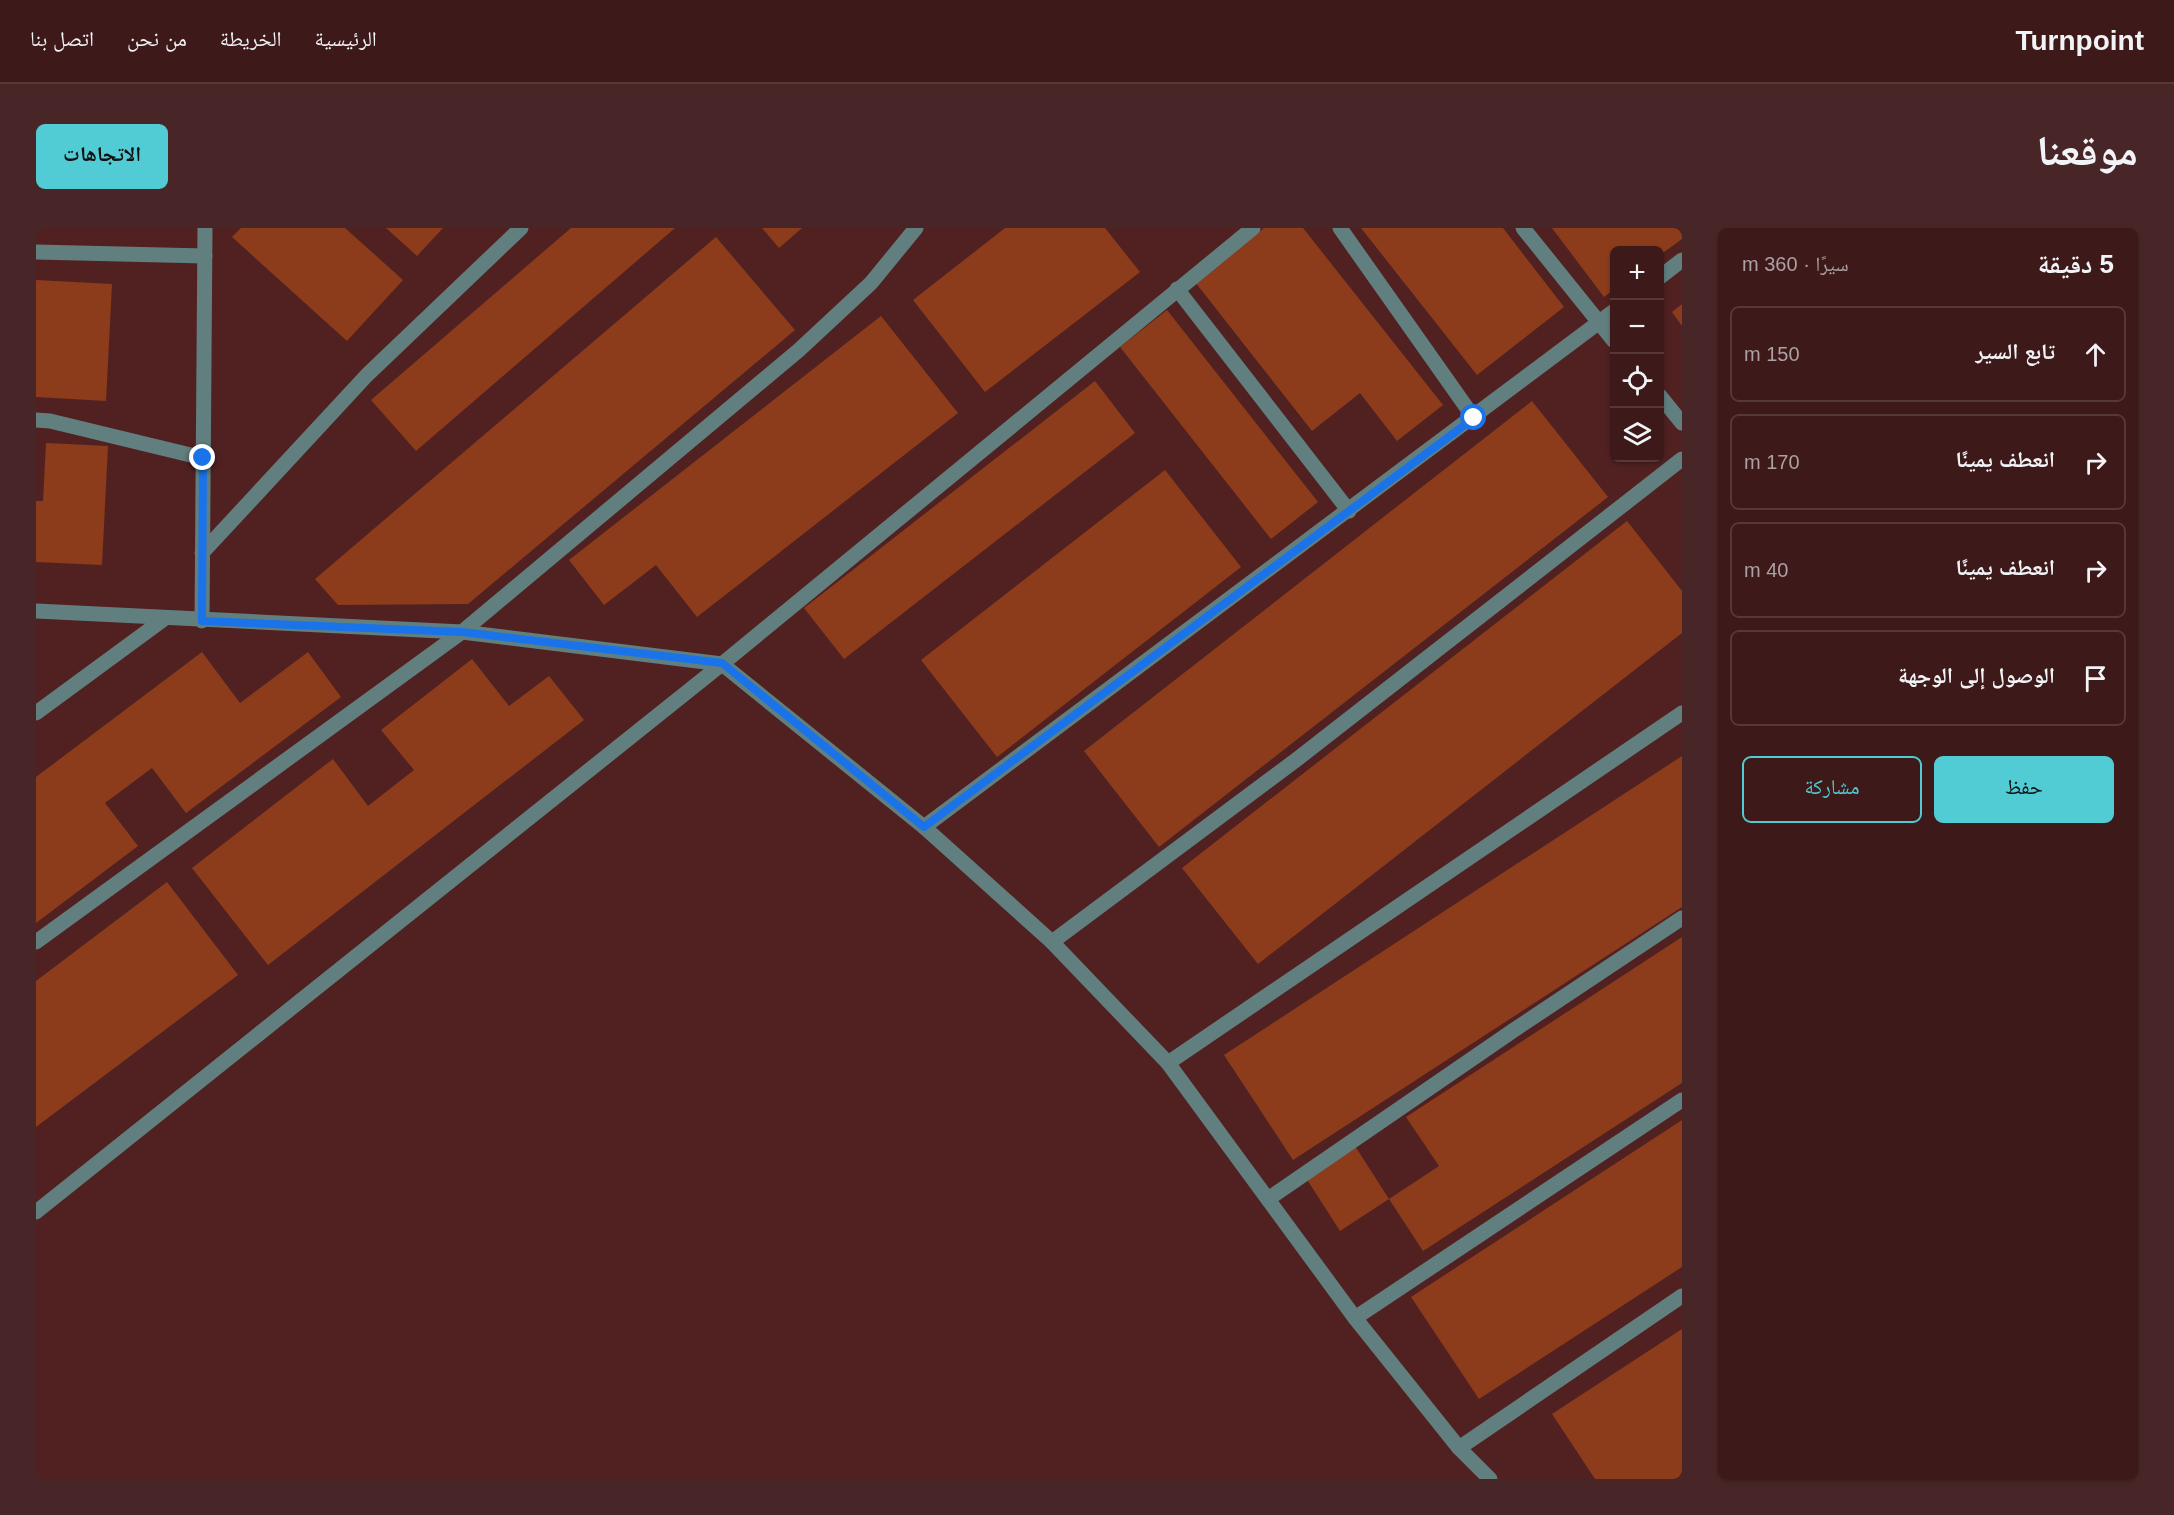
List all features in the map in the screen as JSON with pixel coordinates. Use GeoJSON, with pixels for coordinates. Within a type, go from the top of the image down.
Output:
{"type":"FeatureCollection","features":[{"type":"Feature","properties":{"kind":"street"},"geometry":{"type":"LineString","coordinates":[[202,621],[205,228]]}},
{"type":"Feature","properties":{"kind":"street"},"geometry":{"type":"LineString","coordinates":[[202,553],[367,375],[521,228]]}},
{"type":"Feature","properties":{"kind":"street"},"geometry":{"type":"LineString","coordinates":[[36,942],[462,632],[799,350],[871,283],[916,228]]}},
{"type":"Feature","properties":{"kind":"street"},"geometry":{"type":"LineString","coordinates":[[36,1212],[722,663],[1253,228]]}},
{"type":"Feature","properties":{"kind":"street"},"geometry":{"type":"LineString","coordinates":[[1340,228],[1474,418]]}},
{"type":"Feature","properties":{"kind":"street"},"geometry":{"type":"LineString","coordinates":[[1523,228],[1610,336]]}},
{"type":"Feature","properties":{"kind":"street"},"geometry":{"type":"LineString","coordinates":[[36,252],[205,256]]}},
{"type":"Feature","properties":{"kind":"street"},"geometry":{"type":"LineString","coordinates":[[1664,273],[1682,260]]}},
{"type":"Feature","properties":{"kind":"street"},"geometry":{"type":"LineString","coordinates":[[1177,289],[1349,511]]}},
{"type":"Feature","properties":{"kind":"street"},"geometry":{"type":"LineString","coordinates":[[924,827],[1610,314]]}},
{"type":"Feature","properties":{"kind":"street"},"geometry":{"type":"LineString","coordinates":[[1664,402],[1682,423]]}},
{"type":"Feature","properties":{"kind":"street"},"geometry":{"type":"LineString","coordinates":[[36,420],[50,421],[203,458]]}},
{"type":"Feature","properties":{"kind":"street"},"geometry":{"type":"LineString","coordinates":[[1052,942],[1296,760],[1682,459]]}},
{"type":"Feature","properties":{"kind":"street"},"geometry":{"type":"LineString","coordinates":[[36,611],[202,621],[462,632],[722,663],[924,827],[1052,942],[1168,1063],[1355,1318],[1459,1448],[1490,1479]]}},
{"type":"Feature","properties":{"kind":"street"},"geometry":{"type":"LineString","coordinates":[[36,713],[164,619]]}},
{"type":"Feature","properties":{"kind":"street"},"geometry":{"type":"LineString","coordinates":[[1168,1063],[1682,713]]}},
{"type":"Feature","properties":{"kind":"street"},"geometry":{"type":"LineString","coordinates":[[1268,1199],[1682,918]]}},
{"type":"Feature","properties":{"kind":"street"},"geometry":{"type":"LineString","coordinates":[[1355,1318],[1682,1100]]}},
{"type":"Feature","properties":{"kind":"street"},"geometry":{"type":"LineString","coordinates":[[1459,1448],[1682,1296]]}},
{"type":"Feature","properties":{"kind":"building"},"geometry":{"type":"Polygon","coordinates":[[[241,228],[345,228],[403,280],[347,341],[232,237],[241,228]]]}},
{"type":"Feature","properties":{"kind":"building"},"geometry":{"type":"Polygon","coordinates":[[[386,228],[443,228],[417,256],[386,228]]]}},
{"type":"Feature","properties":{"kind":"building"},"geometry":{"type":"Polygon","coordinates":[[[571,228],[675,228],[416,451],[371,400],[571,228]]]}},
{"type":"Feature","properties":{"kind":"building"},"geometry":{"type":"Polygon","coordinates":[[[762,228],[802,228],[779,248],[762,228]]]}},
{"type":"Feature","properties":{"kind":"building"},"geometry":{"type":"Polygon","coordinates":[[[1005,228],[1105,228],[1140,272],[985,392],[913,300],[1005,228]]]}},
{"type":"Feature","properties":{"kind":"building"},"geometry":{"type":"Polygon","coordinates":[[[1264,228],[1303,228],[1443,405],[1397,441],[1360,393],[1312,431],[1195,282],[1264,228]]]}},
{"type":"Feature","properties":{"kind":"building"},"geometry":{"type":"Polygon","coordinates":[[[1361,228],[1503,228],[1564,307],[1477,375],[1361,228]]]}},
{"type":"Feature","properties":{"kind":"building"},"geometry":{"type":"Polygon","coordinates":[[[1552,228],[1682,228],[1682,239],[1664,252],[1664,246],[1610,246],[1610,292],[1604,297],[1552,228]]]}},
{"type":"Feature","properties":{"kind":"building"},"geometry":{"type":"Polygon","coordinates":[[[716,237],[795,330],[468,604],[338,605],[315,579],[716,237]]]}},
{"type":"Feature","properties":{"kind":"building"},"geometry":{"type":"Polygon","coordinates":[[[36,280],[112,284],[106,401],[36,397],[36,280]]]}},
{"type":"Feature","properties":{"kind":"building"},"geometry":{"type":"Polygon","coordinates":[[[1682,304],[1682,326],[1672,312],[1682,304]]]}},
{"type":"Feature","properties":{"kind":"building"},"geometry":{"type":"Polygon","coordinates":[[[1167,310],[1318,502],[1271,539],[1120,347],[1167,310]]]}},
{"type":"Feature","properties":{"kind":"building"},"geometry":{"type":"Polygon","coordinates":[[[881,316],[958,413],[697,617],[656,565],[604,605],[569,560],[881,316]]]}},
{"type":"Feature","properties":{"kind":"building"},"geometry":{"type":"Polygon","coordinates":[[[1095,381],[1135,433],[844,659],[804,608],[1095,381]]]}},
{"type":"Feature","properties":{"kind":"building"},"geometry":{"type":"Polygon","coordinates":[[[1532,401],[1608,497],[1159,847],[1084,751],[1532,401]]]}},
{"type":"Feature","properties":{"kind":"building"},"geometry":{"type":"Polygon","coordinates":[[[46,443],[108,446],[102,565],[36,562],[36,501],[43,501],[46,443]]]}},
{"type":"Feature","properties":{"kind":"building"},"geometry":{"type":"Polygon","coordinates":[[[1165,470],[1241,567],[997,757],[921,660],[1165,470]]]}},
{"type":"Feature","properties":{"kind":"building"},"geometry":{"type":"Polygon","coordinates":[[[1627,521],[1682,591],[1682,633],[1258,964],[1182,868],[1627,521]]]}},
{"type":"Feature","properties":{"kind":"building"},"geometry":{"type":"Polygon","coordinates":[[[202,652],[240,703],[308,652],[341,697],[186,813],[152,768],[105,803],[138,846],[36,923],[36,777],[202,652]]]}},
{"type":"Feature","properties":{"kind":"building"},"geometry":{"type":"Polygon","coordinates":[[[472,659],[509,706],[549,676],[584,720],[268,965],[192,868],[333,759],[368,806],[414,770],[381,730],[472,659]]]}},
{"type":"Feature","properties":{"kind":"building"},"geometry":{"type":"Polygon","coordinates":[[[1682,756],[1682,907],[1293,1160],[1224,1055],[1682,756]]]}},
{"type":"Feature","properties":{"kind":"building"},"geometry":{"type":"Polygon","coordinates":[[[167,882],[238,975],[36,1127],[36,981],[167,882]]]}},
{"type":"Feature","properties":{"kind":"building"},"geometry":{"type":"Polygon","coordinates":[[[1682,937],[1682,1083],[1423,1251],[1389,1199],[1439,1166],[1406,1117],[1682,937]]]}},
{"type":"Feature","properties":{"kind":"building"},"geometry":{"type":"Polygon","coordinates":[[[1682,1120],[1682,1267],[1479,1399],[1411,1297],[1682,1120]]]}},
{"type":"Feature","properties":{"kind":"building"},"geometry":{"type":"Polygon","coordinates":[[[1355,1146],[1389,1199],[1340,1231],[1306,1178],[1355,1146]]]}},
{"type":"Feature","properties":{"kind":"building"},"geometry":{"type":"Polygon","coordinates":[[[1682,1329],[1682,1476],[1677,1479],[1595,1479],[1552,1414],[1682,1329]]]}},
{"type":"Feature","properties":{"kind":"route"},"geometry":{"type":"LineString","coordinates":[[203,458],[202,621],[462,632],[722,663],[924,827],[1474,418]]}}]}
